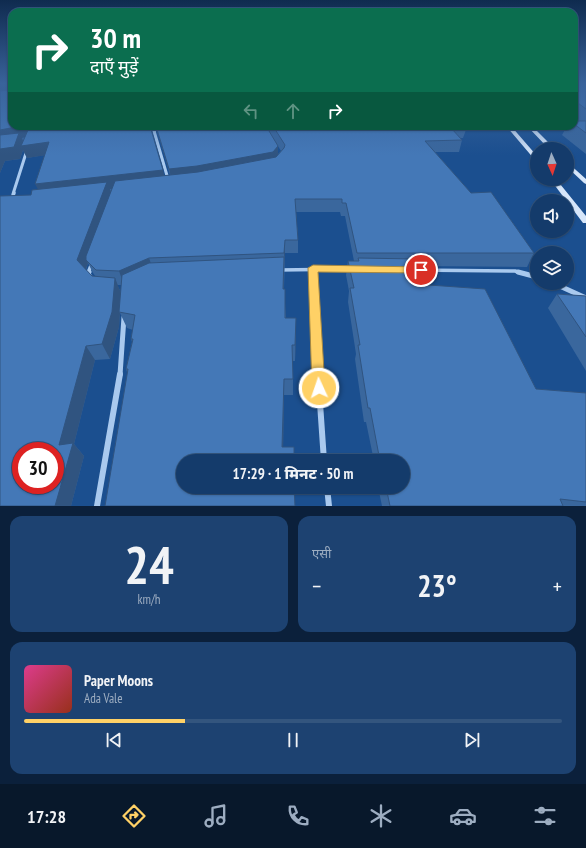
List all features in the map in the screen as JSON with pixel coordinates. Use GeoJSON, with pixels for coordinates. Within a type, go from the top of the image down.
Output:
{"type":"FeatureCollection","features":[{"type":"Feature","properties":{"kind":"main road"},"geometry":{"type":"LineString","coordinates":[[512,130],[530,151]]}},
{"type":"Feature","properties":{"kind":"main road"},"geometry":{"type":"LineString","coordinates":[[533,130],[545,142]]}},
{"type":"Feature","properties":{"kind":"main road"},"geometry":{"type":"LineString","coordinates":[[574,171],[586,182]]}},
{"type":"Feature","properties":{"kind":"main road"},"geometry":{"type":"LineString","coordinates":[[558,186],[586,221]]}},
{"type":"Feature","properties":{"kind":"street"},"geometry":{"type":"LineString","coordinates":[[154,130],[170,186]]}},
{"type":"Feature","properties":{"kind":"street"},"geometry":{"type":"LineString","coordinates":[[11,203],[28,147]]}},
{"type":"Feature","properties":{"kind":"street"},"geometry":{"type":"LineString","coordinates":[[5,204],[18,202]]}},
{"type":"Feature","properties":{"kind":"street"},"geometry":{"type":"LineString","coordinates":[[92,279],[88,274],[93,259]]}},
{"type":"Feature","properties":{"kind":"street"},"geometry":{"type":"LineString","coordinates":[[272,270],[313,268],[359,269]]}},
{"type":"Feature","properties":{"kind":"street"},"geometry":{"type":"LineString","coordinates":[[313,268],[323,454]]}},
{"type":"Feature","properties":{"kind":"street"},"geometry":{"type":"LineString","coordinates":[[406,270],[515,271],[530,275]]}},
{"type":"Feature","properties":{"kind":"street"},"geometry":{"type":"LineString","coordinates":[[568,290],[586,298]]}},
{"type":"Feature","properties":{"kind":"street"},"geometry":{"type":"LineString","coordinates":[[97,506],[120,376],[124,312]]}},
{"type":"Feature","properties":{"kind":"street"},"geometry":{"type":"LineString","coordinates":[[328,494],[329,506]]}},
{"type":"Feature","properties":{"kind":"building"},"geometry":{"type":"Polygon","coordinates":[[[0,108],[8,108],[8,128],[0,130],[0,108]]]}},
{"type":"Feature","properties":{"kind":"building"},"geometry":{"type":"Polygon","coordinates":[[[578,121],[586,121],[586,133],[578,127],[578,121]]]}},
{"type":"Feature","properties":{"kind":"building"},"geometry":{"type":"Polygon","coordinates":[[[28,130],[151,130],[163,170],[35,184],[49,142],[21,146],[28,130]]]}},
{"type":"Feature","properties":{"kind":"building"},"geometry":{"type":"Polygon","coordinates":[[[157,130],[268,130],[278,146],[273,152],[197,166],[169,169],[157,130]]]}},
{"type":"Feature","properties":{"kind":"building"},"geometry":{"type":"Polygon","coordinates":[[[276,130],[453,130],[462,140],[425,141],[471,193],[491,192],[530,247],[530,253],[357,253],[346,203],[342,203],[342,199],[295,199],[298,240],[285,240],[284,253],[149,258],[119,271],[96,270],[86,260],[86,256],[115,181],[198,172],[276,157],[285,145],[276,130]]]}},
{"type":"Feature","properties":{"kind":"building"},"geometry":{"type":"Polygon","coordinates":[[[19,133],[14,147],[0,149],[0,135],[19,133]]]}},
{"type":"Feature","properties":{"kind":"building"},"geometry":{"type":"Polygon","coordinates":[[[107,182],[77,260],[92,276],[115,278],[112,312],[102,344],[86,346],[60,442],[12,442],[12,494],[58,494],[55,506],[0,506],[0,196],[31,195],[32,190],[107,182]]]}},
{"type":"Feature","properties":{"kind":"building"},"geometry":{"type":"Polygon","coordinates":[[[284,257],[283,289],[285,289],[285,318],[296,318],[295,345],[292,345],[293,379],[284,379],[282,447],[294,447],[294,454],[176,454],[176,494],[294,494],[295,506],[105,506],[128,369],[126,369],[133,339],[131,339],[135,315],[119,312],[122,275],[149,263],[284,257]]]}},
{"type":"Feature","properties":{"kind":"building"},"geometry":{"type":"Polygon","coordinates":[[[358,258],[416,259],[415,284],[485,289],[536,389],[586,393],[586,502],[560,499],[563,506],[390,506],[387,494],[410,494],[410,454],[379,454],[370,408],[368,408],[358,345],[360,345],[350,288],[354,288],[348,261],[359,261],[358,258]]]}},
{"type":"Feature","properties":{"kind":"building"},"geometry":{"type":"Polygon","coordinates":[[[557,294],[586,296],[586,337],[557,294]]]}},
{"type":"Feature","properties":{"kind":"building"},"geometry":{"type":"Polygon","coordinates":[[[73,443],[64,474],[64,444],[73,443]]]}},
{"type":"Feature","properties":{"kind":"route"},"geometry":{"type":"LineString","coordinates":[[319,388],[313,268],[421,270]]}}]}
